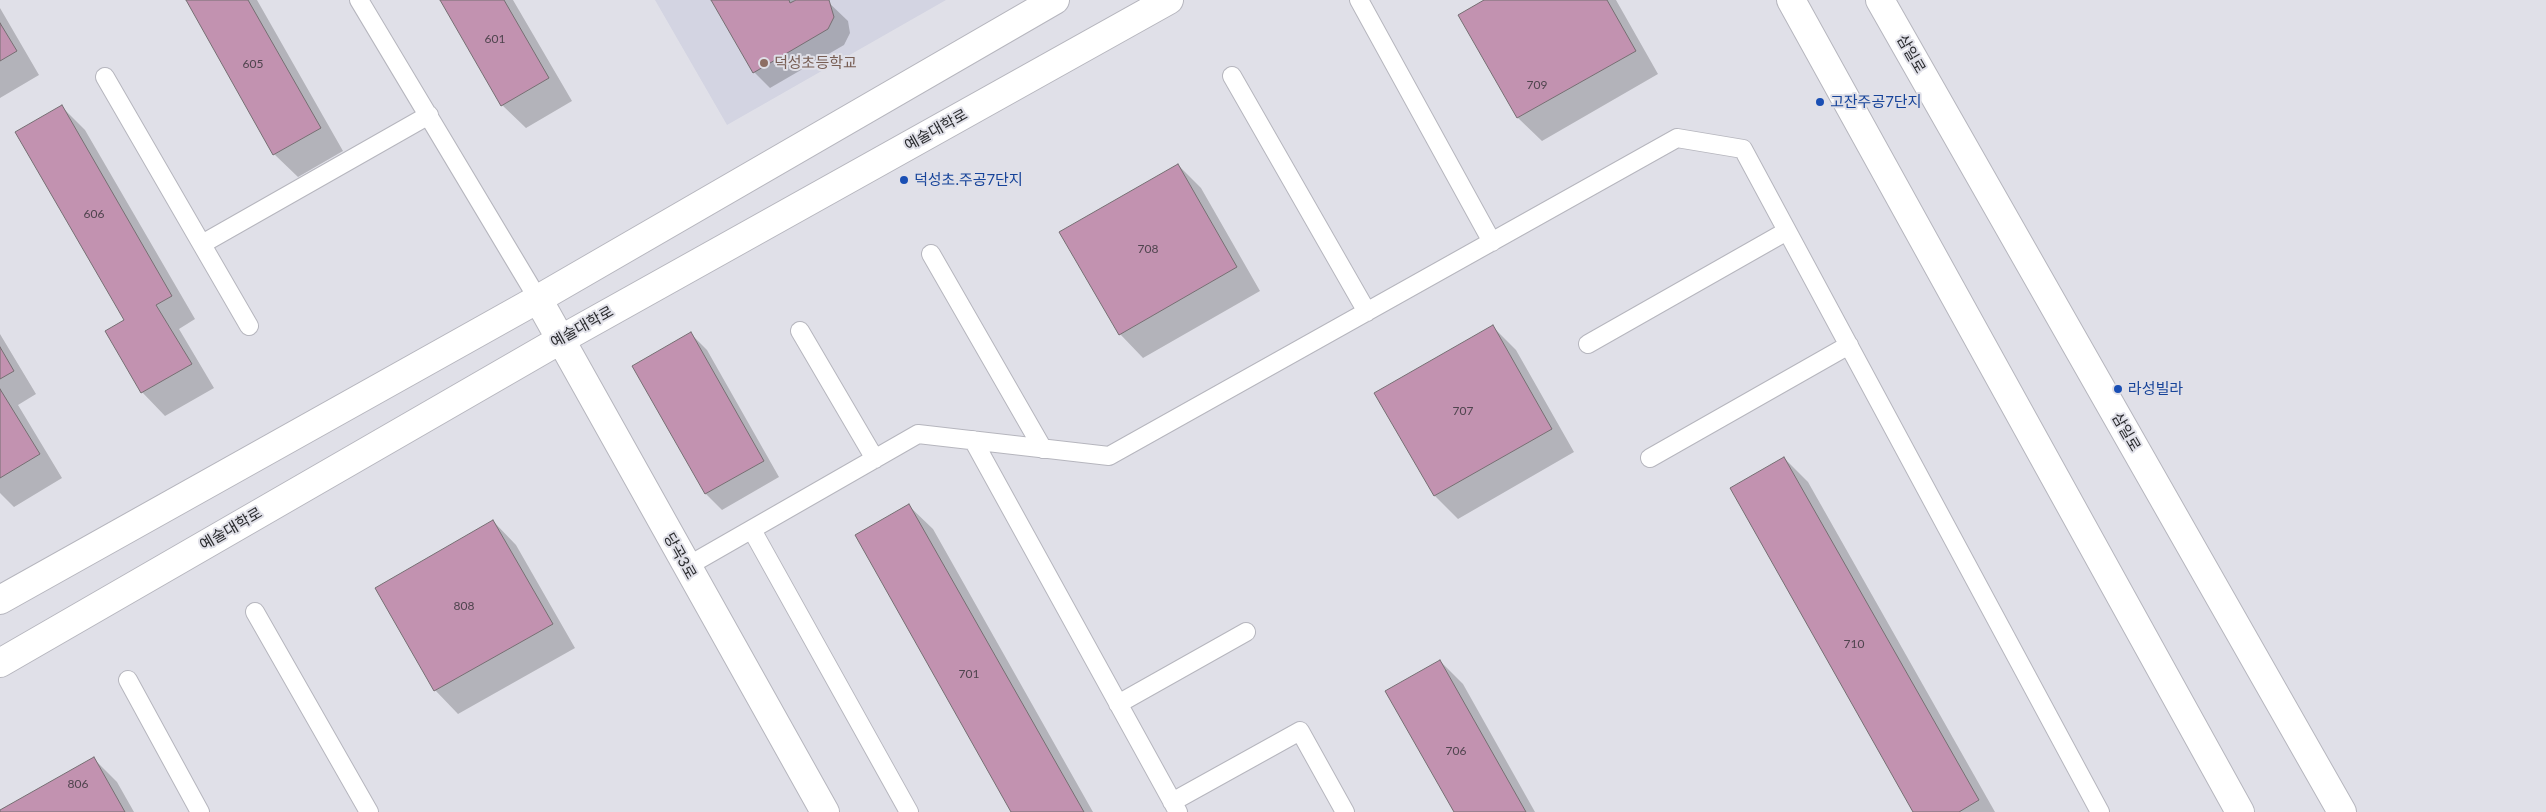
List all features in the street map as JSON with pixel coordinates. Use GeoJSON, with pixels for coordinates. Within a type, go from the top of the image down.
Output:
{"type":"FeatureCollection","features":[{"type":"Feature","properties":{"kind":"street"},"geometry":{"type":"LineString","coordinates":[[0,600],[538,299],[1055,0]]}},
{"type":"Feature","properties":{"kind":"street","name":"예술대학로"},"geometry":{"type":"LineString","coordinates":[[0,663],[560,340],[1169,0]]}},
{"type":"Feature","properties":{"kind":"street"},"geometry":{"type":"LineString","coordinates":[[1791,0],[2240,812]]}},
{"type":"Feature","properties":{"kind":"street","name":"삼일로"},"geometry":{"type":"LineString","coordinates":[[1880,0],[2342,812]]}},
{"type":"Feature","properties":{"kind":"street","name":"당곡3로"},"geometry":{"type":"LineString","coordinates":[[538,299],[686,567],[825,812]]}},
{"type":"Feature","properties":{"kind":"lane"},"geometry":{"type":"LineString","coordinates":[[359,0],[538,299]]}},
{"type":"Feature","properties":{"kind":"lane"},"geometry":{"type":"LineString","coordinates":[[1359,0],[1492,242]]}},
{"type":"Feature","properties":{"kind":"lane"},"geometry":{"type":"LineString","coordinates":[[1232,76],[1367,312]]}},
{"type":"Feature","properties":{"kind":"lane"},"geometry":{"type":"LineString","coordinates":[[105,77],[249,326]]}},
{"type":"Feature","properties":{"kind":"lane"},"geometry":{"type":"LineString","coordinates":[[202,244],[429,115]]}},
{"type":"Feature","properties":{"kind":"lane"},"geometry":{"type":"LineString","coordinates":[[686,567],[918,434],[1109,456],[1677,138],[1743,149],[2100,812]]}},
{"type":"Feature","properties":{"kind":"lane"},"geometry":{"type":"LineString","coordinates":[[1588,344],[1787,231]]}},
{"type":"Feature","properties":{"kind":"lane"},"geometry":{"type":"LineString","coordinates":[[930,254],[1043,449]]}},
{"type":"Feature","properties":{"kind":"lane"},"geometry":{"type":"LineString","coordinates":[[800,331],[874,459]]}},
{"type":"Feature","properties":{"kind":"lane"},"geometry":{"type":"LineString","coordinates":[[1650,458],[1849,345]]}},
{"type":"Feature","properties":{"kind":"lane"},"geometry":{"type":"LineString","coordinates":[[973,440],[1175,807],[1300,731],[1346,812]]}},
{"type":"Feature","properties":{"kind":"lane"},"geometry":{"type":"LineString","coordinates":[[752,530],[909,812]]}},
{"type":"Feature","properties":{"kind":"lane"},"geometry":{"type":"LineString","coordinates":[[255,612],[369,812]]}},
{"type":"Feature","properties":{"kind":"lane"},"geometry":{"type":"LineString","coordinates":[[1118,704],[1246,632]]}},
{"type":"Feature","properties":{"kind":"lane"},"geometry":{"type":"LineString","coordinates":[[128,680],[200,812]]}},
{"type":"Feature","properties":{"kind":"shaded area","name":"덕성초등학교"},"geometry":{"type":"Polygon","coordinates":[[[655,0],[946,0],[727,125],[655,0]]]}},
{"type":"Feature","properties":{"kind":"building"},"geometry":{"type":"Polygon","coordinates":[[[186,0],[248,0],[321,128],[273,155],[186,0]]]}},
{"type":"Feature","properties":{"kind":"building"},"geometry":{"type":"Polygon","coordinates":[[[440,0],[504,0],[549,78],[501,106],[440,0]]]}},
{"type":"Feature","properties":{"kind":"building"},"geometry":{"type":"Polygon","coordinates":[[[711,0],[789,0],[790,3],[796,0],[829,0],[834,17],[828,29],[753,73],[711,0]]]}},
{"type":"Feature","properties":{"kind":"building"},"geometry":{"type":"Polygon","coordinates":[[[1484,0],[1607,0],[1636,51],[1517,118],[1458,15],[1484,0]]]}},
{"type":"Feature","properties":{"kind":"building"},"geometry":{"type":"Polygon","coordinates":[[[0,23],[17,51],[0,61],[0,23]]]}},
{"type":"Feature","properties":{"kind":"building"},"geometry":{"type":"Polygon","coordinates":[[[62,105],[172,296],[156,305],[192,364],[141,393],[105,331],[124,320],[15,132],[62,105]]]}},
{"type":"Feature","properties":{"kind":"building"},"geometry":{"type":"Polygon","coordinates":[[[1178,164],[1237,267],[1119,335],[1059,232],[1178,164]]]}},
{"type":"Feature","properties":{"kind":"building"},"geometry":{"type":"Polygon","coordinates":[[[1493,325],[1552,429],[1434,496],[1374,393],[1493,325]]]}},
{"type":"Feature","properties":{"kind":"building"},"geometry":{"type":"Polygon","coordinates":[[[691,332],[764,461],[705,494],[632,366],[691,332]]]}},
{"type":"Feature","properties":{"kind":"building"},"geometry":{"type":"Polygon","coordinates":[[[0,347],[14,371],[0,379],[0,347]]]}},
{"type":"Feature","properties":{"kind":"building"},"geometry":{"type":"Polygon","coordinates":[[[0,389],[40,454],[0,478],[0,389]]]}},
{"type":"Feature","properties":{"kind":"building"},"geometry":{"type":"Polygon","coordinates":[[[1784,457],[1979,800],[1959,812],[1913,812],[1730,488],[1784,457]]]}},
{"type":"Feature","properties":{"kind":"building"},"geometry":{"type":"Polygon","coordinates":[[[909,504],[1084,812],[1011,812],[855,535],[909,504]]]}},
{"type":"Feature","properties":{"kind":"building"},"geometry":{"type":"Polygon","coordinates":[[[493,520],[553,624],[434,691],[375,588],[493,520]]]}},
{"type":"Feature","properties":{"kind":"building"},"geometry":{"type":"Polygon","coordinates":[[[1440,660],[1526,812],[1454,812],[1385,691],[1440,660]]]}},
{"type":"Feature","properties":{"kind":"building"},"geometry":{"type":"Polygon","coordinates":[[[94,757],[125,812],[0,812],[0,810],[94,757]]]}},
{"type":"Feature","properties":{"kind":"place","name":"덕성초등학교"},"geometry":{"type":"Point","coordinates":[764,63]}},
{"type":"Feature","properties":{"kind":"place","name":"고잔주공7단지"},"geometry":{"type":"Point","coordinates":[1820,102]}},
{"type":"Feature","properties":{"kind":"place","name":"덕성초.주공7단지"},"geometry":{"type":"Point","coordinates":[904,180]}},
{"type":"Feature","properties":{"kind":"place","name":"라성빌라"},"geometry":{"type":"Point","coordinates":[2118,389]}}]}
